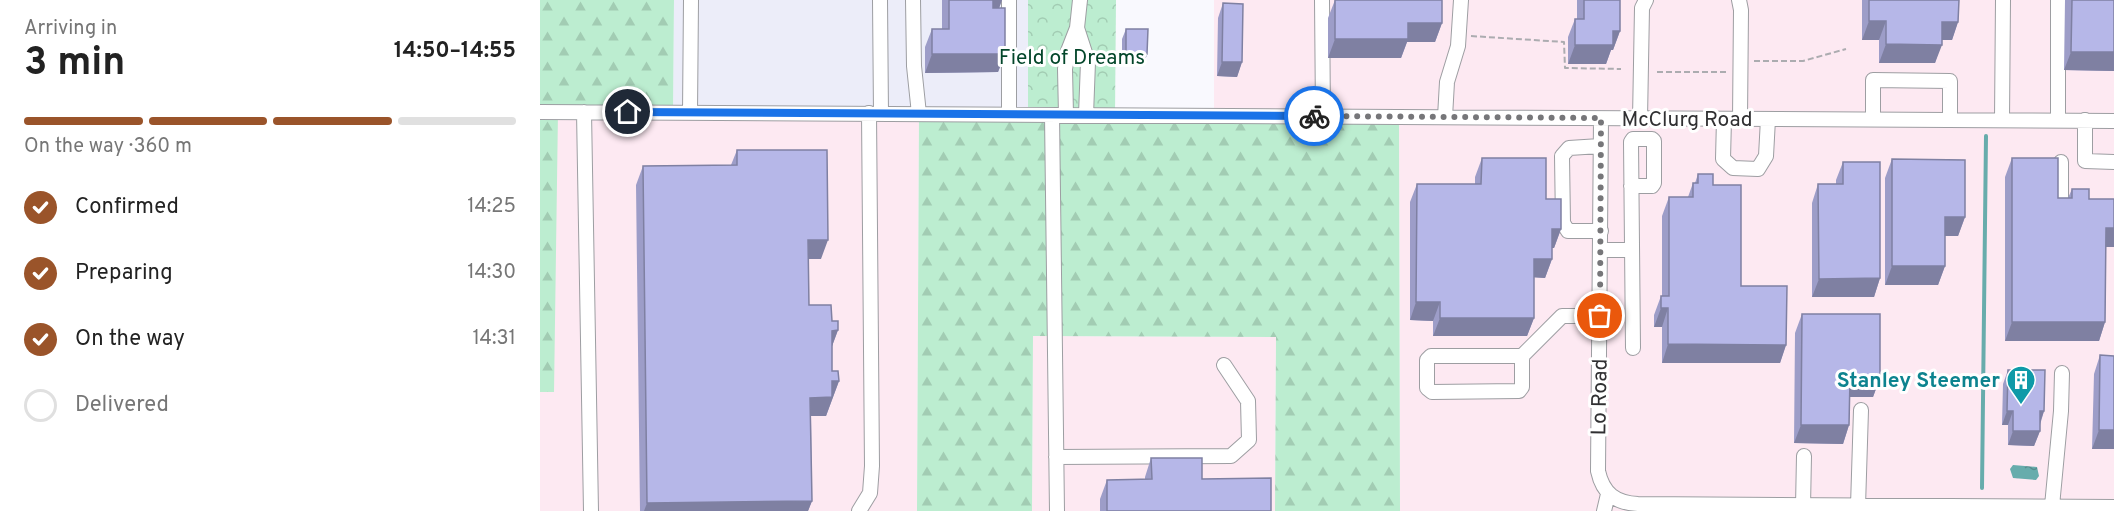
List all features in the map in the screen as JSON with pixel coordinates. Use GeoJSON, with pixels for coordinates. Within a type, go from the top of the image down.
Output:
{"type":"FeatureCollection","features":[{"type":"Feature","properties":{"kind":"street"},"geometry":{"type":"LineString","coordinates":[[690,113],[691,0]]}},
{"type":"Feature","properties":{"kind":"street"},"geometry":{"type":"LineString","coordinates":[[859,511],[870,493],[872,466],[875,114],[880,0]]}},
{"type":"Feature","properties":{"kind":"street"},"geometry":{"type":"LineString","coordinates":[[913,0],[914,66],[919,114]]}},
{"type":"Feature","properties":{"kind":"street"},"geometry":{"type":"LineString","coordinates":[[1009,0],[1009,114]]}},
{"type":"Feature","properties":{"kind":"street"},"geometry":{"type":"LineString","coordinates":[[1057,511],[1059,115],[1068,51],[1077,27],[1080,0]]}},
{"type":"Feature","properties":{"kind":"street"},"geometry":{"type":"LineString","coordinates":[[1323,0],[1323,116]]}},
{"type":"Feature","properties":{"kind":"street"},"geometry":{"type":"LineString","coordinates":[[1445,117],[1447,82],[1460,35],[1461,0]]}},
{"type":"Feature","properties":{"kind":"street"},"geometry":{"type":"LineString","coordinates":[[1640,119],[1642,8],[1646,0]]}},
{"type":"Feature","properties":{"kind":"street"},"geometry":{"type":"LineString","coordinates":[[1739,0],[1742,10],[1740,119]]}},
{"type":"Feature","properties":{"kind":"street"},"geometry":{"type":"LineString","coordinates":[[2002,120],[2003,0]]}},
{"type":"Feature","properties":{"kind":"street"},"geometry":{"type":"LineString","coordinates":[[2058,0],[2058,120]]}},
{"type":"Feature","properties":{"kind":"street"},"geometry":{"type":"LineString","coordinates":[[1077,27],[1088,62],[1086,115]]}},
{"type":"Feature","properties":{"kind":"street"},"geometry":{"type":"LineString","coordinates":[[1873,119],[1873,80],[1950,81],[1950,120]]}},
{"type":"Feature","properties":{"kind":"street","name":"McClurg Road"},"geometry":{"type":"LineString","coordinates":[[540,112],[2114,121]]}},
{"type":"Feature","properties":{"kind":"street"},"geometry":{"type":"LineString","coordinates":[[584,112],[591,511]]}},
{"type":"Feature","properties":{"kind":"street","name":"Lo Road"},"geometry":{"type":"LineString","coordinates":[[1601,118],[1599,471],[1601,483],[1608,494]]}},
{"type":"Feature","properties":{"kind":"street"},"geometry":{"type":"LineString","coordinates":[[1724,119],[1724,159],[1733,168],[1758,169],[1766,156],[1768,119]]}},
{"type":"Feature","properties":{"kind":"street"},"geometry":{"type":"LineString","coordinates":[[2085,120],[2085,161]]}},
{"type":"Feature","properties":{"kind":"street"},"geometry":{"type":"LineString","coordinates":[[1600,146],[1569,147],[1562,156],[1562,167],[1563,223],[1568,231],[1601,231]]}},
{"type":"Feature","properties":{"kind":"street"},"geometry":{"type":"LineString","coordinates":[[2061,210],[2056,161],[2114,162]]}},
{"type":"Feature","properties":{"kind":"street"},"geometry":{"type":"LineString","coordinates":[[1631,186],[1633,348]]}},
{"type":"Feature","properties":{"kind":"street"},"geometry":{"type":"LineString","coordinates":[[1600,250],[1632,250]]}},
{"type":"Feature","properties":{"kind":"street"},"geometry":{"type":"LineString","coordinates":[[1522,356],[1522,387],[1519,391],[1432,392],[1427,388],[1427,360],[1431,356],[1522,356],[1562,316],[1600,316]]}},
{"type":"Feature","properties":{"kind":"street"},"geometry":{"type":"LineString","coordinates":[[1056,457],[1231,456],[1249,440],[1248,401],[1224,365]]}},
{"type":"Feature","properties":{"kind":"street"},"geometry":{"type":"LineString","coordinates":[[2052,506],[2061,411],[2062,373]]}},
{"type":"Feature","properties":{"kind":"street"},"geometry":{"type":"LineString","coordinates":[[1858,506],[1861,410]]}},
{"type":"Feature","properties":{"kind":"street"},"geometry":{"type":"LineString","coordinates":[[1804,456],[1804,508]]}},
{"type":"Feature","properties":{"kind":"street"},"geometry":{"type":"LineString","coordinates":[[1604,511],[1608,494],[1621,502],[1642,508],[1858,506],[1915,509],[2030,509],[2052,506],[2085,509],[2114,507]]}},
{"type":"Feature","properties":{"kind":"path"},"geometry":{"type":"LineString","coordinates":[[1460,35],[1564,42],[1565,68],[1621,69]]}},
{"type":"Feature","properties":{"kind":"path"},"geometry":{"type":"LineString","coordinates":[[1745,61],[1803,61],[1846,49]]}},
{"type":"Feature","properties":{"kind":"path"},"geometry":{"type":"LineString","coordinates":[[1658,72],[1734,72]]}},
{"type":"Feature","properties":{"kind":"shaded area"},"geometry":{"type":"Polygon","coordinates":[[[674,0],[1028,0],[1028,115],[673,113],[674,0]]]}},
{"type":"Feature","properties":{"kind":"shaded area"},"geometry":{"type":"Polygon","coordinates":[[[1214,0],[2114,0],[2114,511],[1400,511],[1399,117],[1214,116],[1214,0]]]}},
{"type":"Feature","properties":{"kind":"shaded area"},"geometry":{"type":"Polygon","coordinates":[[[540,112],[919,114],[917,511],[540,511],[540,112]]]}},
{"type":"Feature","properties":{"kind":"shaded area"},"geometry":{"type":"Polygon","coordinates":[[[1033,336],[1276,337],[1275,511],[1032,511],[1033,336]]]}},
{"type":"Feature","properties":{"kind":"green space"},"geometry":{"type":"Polygon","coordinates":[[[540,0],[674,0],[673,113],[558,112],[554,392],[540,392],[540,0]]]}},
{"type":"Feature","properties":{"kind":"green space","name":"Field of Dreams"},"geometry":{"type":"Polygon","coordinates":[[[1028,0],[1116,0],[1115,115],[1028,115],[1028,0]]]}},
{"type":"Feature","properties":{"kind":"green space"},"geometry":{"type":"Polygon","coordinates":[[[919,114],[1399,116],[1400,511],[1275,511],[1276,337],[1033,336],[1032,511],[917,511],[919,114]]]}},
{"type":"Feature","properties":{"kind":"water"},"geometry":{"type":"Polygon","coordinates":[[[2013,465],[2037,467],[2039,476],[2036,480],[2013,478],[2010,469],[2013,465]]]}},
{"type":"Feature","properties":{"kind":"building"},"geometry":{"type":"Polygon","coordinates":[[[949,0],[993,0],[993,8],[1005,8],[1005,54],[932,54],[932,29],[949,29],[949,0]]]}},
{"type":"Feature","properties":{"kind":"building"},"geometry":{"type":"Polygon","coordinates":[[[1335,0],[1442,0],[1442,23],[1408,23],[1408,39],[1335,39],[1335,0]]]}},
{"type":"Feature","properties":{"kind":"building"},"geometry":{"type":"Polygon","coordinates":[[[1584,0],[1620,0],[1620,31],[1613,31],[1613,45],[1575,45],[1575,19],[1584,19],[1584,0]]]}},
{"type":"Feature","properties":{"kind":"building"},"geometry":{"type":"Polygon","coordinates":[[[1869,0],[1959,0],[1958,22],[1942,22],[1942,45],[1886,44],[1886,21],[1869,21],[1869,0]]]}},
{"type":"Feature","properties":{"kind":"building"},"geometry":{"type":"Polygon","coordinates":[[[2072,0],[2114,0],[2114,52],[2071,52],[2072,0]]]}},
{"type":"Feature","properties":{"kind":"building"},"geometry":{"type":"Polygon","coordinates":[[[1223,3],[1243,4],[1242,62],[1222,62],[1223,3]]]}},
{"type":"Feature","properties":{"kind":"building"},"geometry":{"type":"Polygon","coordinates":[[[1126,29],[1148,29],[1147,54],[1126,54],[1126,29]]]}},
{"type":"Feature","properties":{"kind":"building"},"geometry":{"type":"Polygon","coordinates":[[[737,150],[827,150],[828,240],[808,240],[809,305],[831,305],[832,321],[838,321],[838,330],[832,331],[832,371],[838,371],[839,381],[832,381],[832,397],[810,398],[812,501],[647,503],[643,166],[737,165],[737,150]]]}},
{"type":"Feature","properties":{"kind":"building"},"geometry":{"type":"Polygon","coordinates":[[[1482,158],[1546,158],[1546,199],[1561,199],[1561,229],[1552,229],[1552,259],[1534,259],[1534,318],[1440,318],[1440,302],[1416,302],[1417,184],[1481,184],[1482,158]]]}},
{"type":"Feature","properties":{"kind":"building"},"geometry":{"type":"Polygon","coordinates":[[[2012,158],[2058,158],[2058,198],[2072,198],[2072,189],[2089,189],[2089,199],[2114,199],[2114,228],[2106,228],[2105,322],[2012,322],[2012,158]]]}},
{"type":"Feature","properties":{"kind":"building"},"geometry":{"type":"Polygon","coordinates":[[[1892,159],[1965,160],[1965,217],[1945,217],[1945,266],[1892,266],[1892,159]]]}},
{"type":"Feature","properties":{"kind":"building"},"geometry":{"type":"Polygon","coordinates":[[[1843,162],[1880,162],[1880,278],[1819,279],[1818,184],[1843,184],[1843,162]]]}},
{"type":"Feature","properties":{"kind":"building"},"geometry":{"type":"Polygon","coordinates":[[[1698,174],[1713,174],[1713,185],[1741,185],[1741,286],[1787,286],[1786,345],[1668,344],[1668,308],[1661,308],[1661,296],[1669,296],[1669,197],[1693,197],[1693,183],[1698,183],[1698,174]]]}},
{"type":"Feature","properties":{"kind":"building"},"geometry":{"type":"Polygon","coordinates":[[[1802,314],[1880,314],[1880,378],[1850,378],[1849,425],[1801,425],[1802,314]]]}},
{"type":"Feature","properties":{"kind":"building"},"geometry":{"type":"Polygon","coordinates":[[[2100,355],[2114,356],[2114,430],[2099,430],[2100,355]]]}},
{"type":"Feature","properties":{"kind":"building","name":"Stanley Steemer"},"geometry":{"type":"Polygon","coordinates":[[[2008,370],[2045,370],[2044,411],[2040,411],[2040,431],[2013,431],[2013,411],[2007,411],[2008,370]]]}},
{"type":"Feature","properties":{"kind":"building"},"geometry":{"type":"Polygon","coordinates":[[[1151,458],[1202,458],[1202,479],[1271,478],[1271,511],[1107,511],[1107,480],[1152,479],[1151,458]]]}},
{"type":"Feature","properties":{"kind":"waterway"},"geometry":{"type":"LineString","coordinates":[[1982,488],[1986,136]]}},
{"type":"Feature","properties":{"kind":"way so far"},"geometry":{"type":"LineString","coordinates":[[1314,116],[1601,118],[1600,316]]}},
{"type":"Feature","properties":{"kind":"place","name":"Stanley Steemer"},"geometry":{"type":"Point","coordinates":[2021,406]}},
{"type":"Feature","properties":{"kind":"route"},"geometry":{"type":"LineString","coordinates":[[628,112],[1314,116]]}}]}
